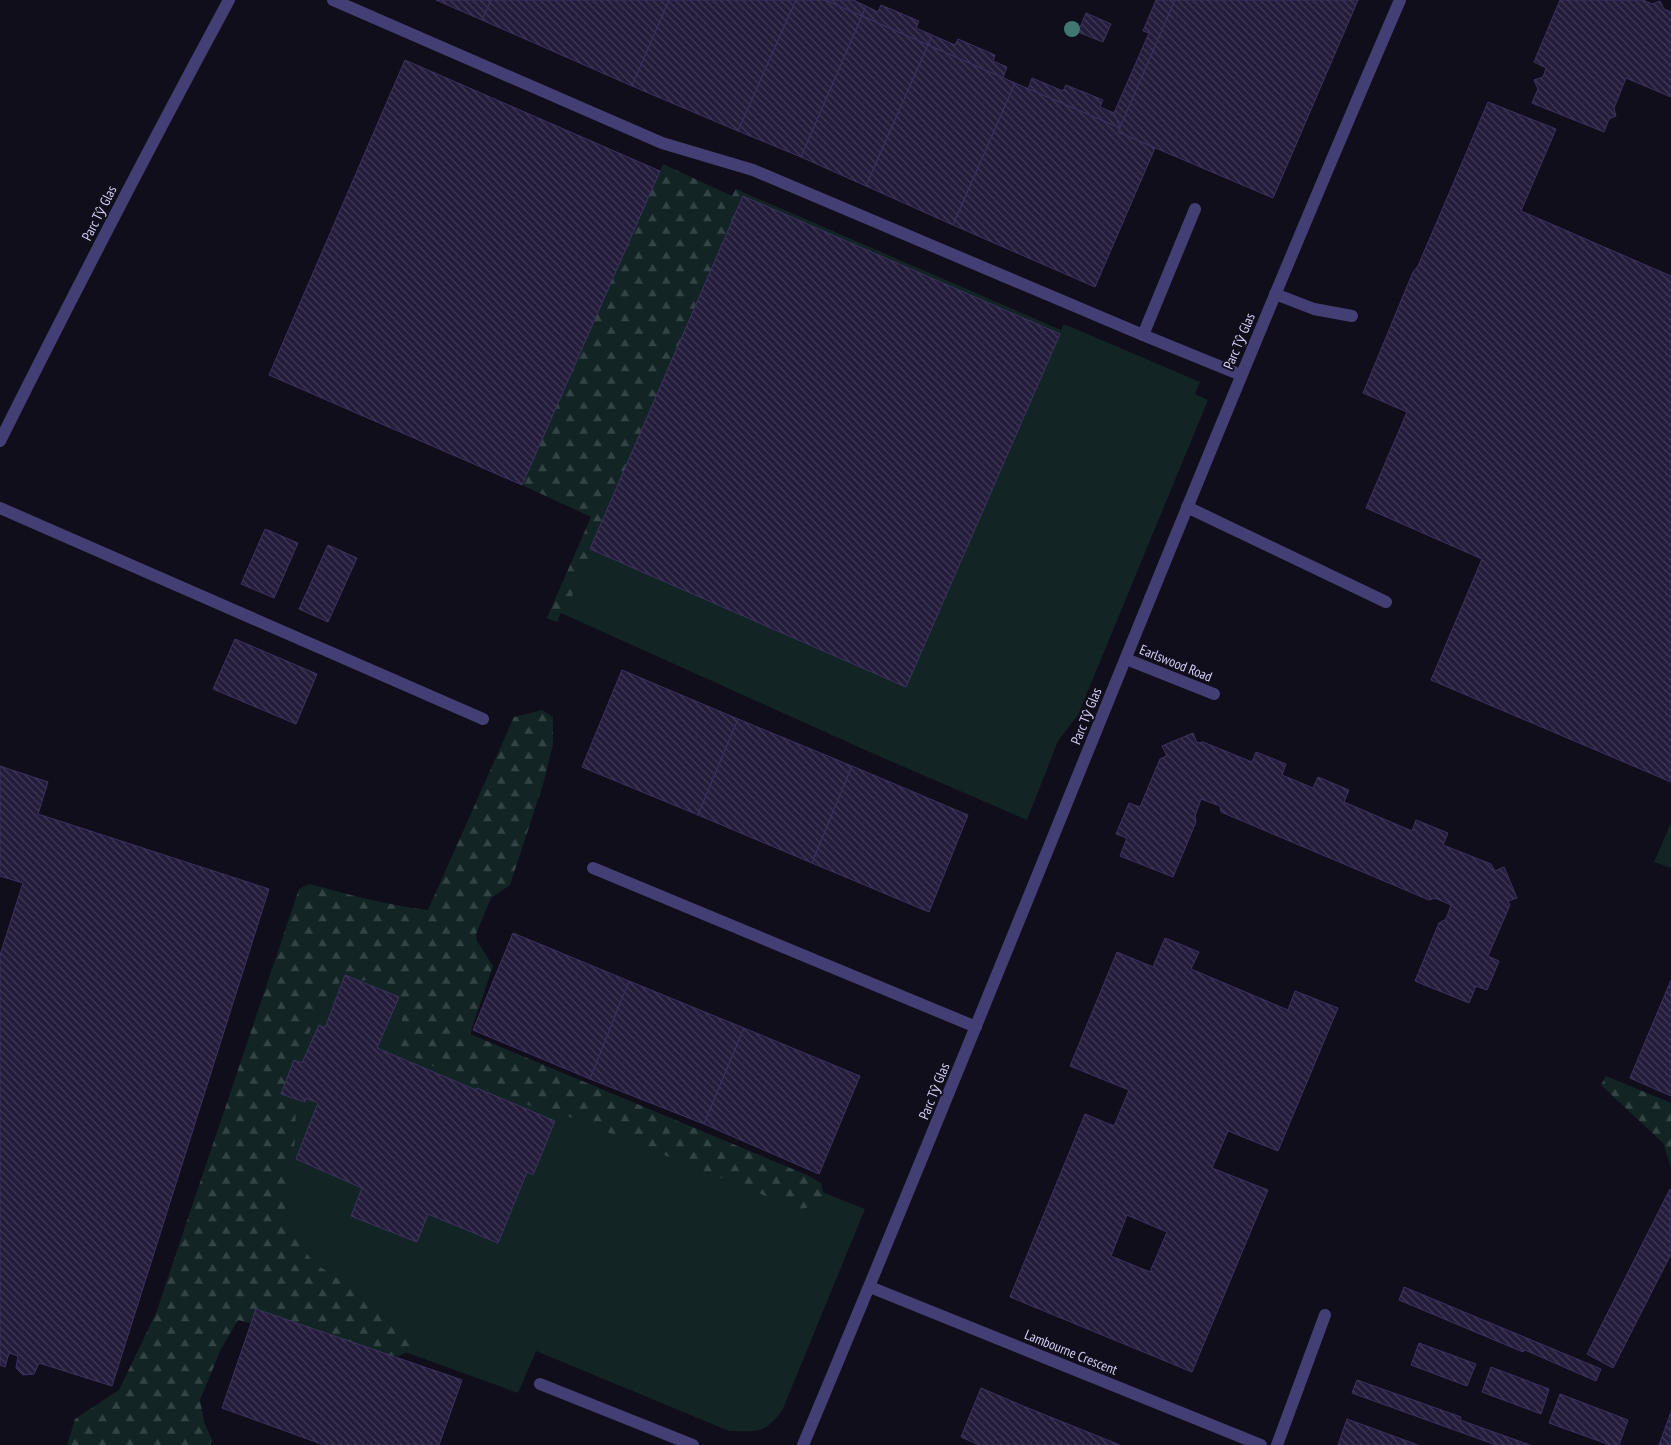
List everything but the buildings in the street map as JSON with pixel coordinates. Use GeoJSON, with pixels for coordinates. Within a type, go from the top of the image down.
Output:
{"type":"FeatureCollection","features":[{"type":"Feature","properties":{"kind":"street","name":"Parc Tŷ Glas"},"geometry":{"type":"LineString","coordinates":[[0,441],[51,337],[229,0]]}},
{"type":"Feature","properties":{"kind":"street"},"geometry":{"type":"LineString","coordinates":[[333,0],[662,143],[753,170],[1241,375]]}},
{"type":"Feature","properties":{"kind":"street","name":"Parc Tŷ Glas"},"geometry":{"type":"LineString","coordinates":[[803,1445],[870,1287],[1241,375],[1400,0]]}},
{"type":"Feature","properties":{"kind":"street"},"geometry":{"type":"LineString","coordinates":[[1143,335],[1195,209]]}},
{"type":"Feature","properties":{"kind":"street"},"geometry":{"type":"LineString","coordinates":[[1275,294],[1314,308],[1352,316]]}},
{"type":"Feature","properties":{"kind":"street"},"geometry":{"type":"LineString","coordinates":[[1187,507],[1386,602]]}},
{"type":"Feature","properties":{"kind":"street"},"geometry":{"type":"LineString","coordinates":[[0,508],[483,718]]}},
{"type":"Feature","properties":{"kind":"street","name":"Earlswood Road"},"geometry":{"type":"LineString","coordinates":[[1126,659],[1214,694]]}},
{"type":"Feature","properties":{"kind":"street"},"geometry":{"type":"LineString","coordinates":[[593,868],[976,1027]]}},
{"type":"Feature","properties":{"kind":"street","name":"Lambourne Crescent"},"geometry":{"type":"LineString","coordinates":[[870,1287],[1261,1445]]}},
{"type":"Feature","properties":{"kind":"street"},"geometry":{"type":"LineString","coordinates":[[1278,1445],[1326,1315]]}},
{"type":"Feature","properties":{"kind":"street"},"geometry":{"type":"LineString","coordinates":[[540,1384],[693,1445]]}},
{"type":"Feature","properties":{"kind":"green space"},"geometry":{"type":"Polygon","coordinates":[[[663,164],[732,196],[736,189],[743,196],[590,549],[592,551],[564,614],[560,613],[557,622],[547,618],[591,517],[522,485],[663,164]]]}},
{"type":"Feature","properties":{"kind":"green space"},"geometry":{"type":"Polygon","coordinates":[[[736,189],[1061,330],[1064,324],[1200,382],[1195,394],[1208,400],[1078,715],[1058,741],[1027,820],[874,754],[561,613],[557,622],[547,618],[736,189]]]}},
{"type":"Feature","properties":{"kind":"green space"},"geometry":{"type":"Polygon","coordinates":[[[542,710],[553,717],[553,744],[544,781],[510,885],[491,898],[476,934],[477,941],[493,966],[470,1034],[807,1175],[821,1183],[826,1205],[798,1209],[570,1117],[505,1097],[441,1070],[400,1050],[403,1028],[399,997],[373,981],[342,979],[325,1002],[297,1057],[295,1140],[284,1223],[314,1263],[366,1297],[387,1315],[415,1348],[399,1356],[367,1354],[238,1320],[221,1349],[200,1400],[204,1422],[212,1440],[210,1445],[67,1445],[75,1419],[119,1390],[156,1313],[299,889],[310,884],[369,899],[428,910],[514,717],[542,710]]]}},
{"type":"Feature","properties":{"kind":"green space"},"geometry":{"type":"Polygon","coordinates":[[[1671,823],[1671,868],[1654,862],[1671,823]]]}},
{"type":"Feature","properties":{"kind":"green space"},"geometry":{"type":"Polygon","coordinates":[[[334,929],[445,1042],[865,1209],[782,1411],[776,1419],[765,1428],[759,1430],[747,1432],[729,1431],[536,1351],[518,1393],[220,1285],[334,929]]]}},
{"type":"Feature","properties":{"kind":"green space"},"geometry":{"type":"Polygon","coordinates":[[[1606,1076],[1671,1103],[1671,1167],[1663,1143],[1601,1085],[1606,1076]]]}}]}
